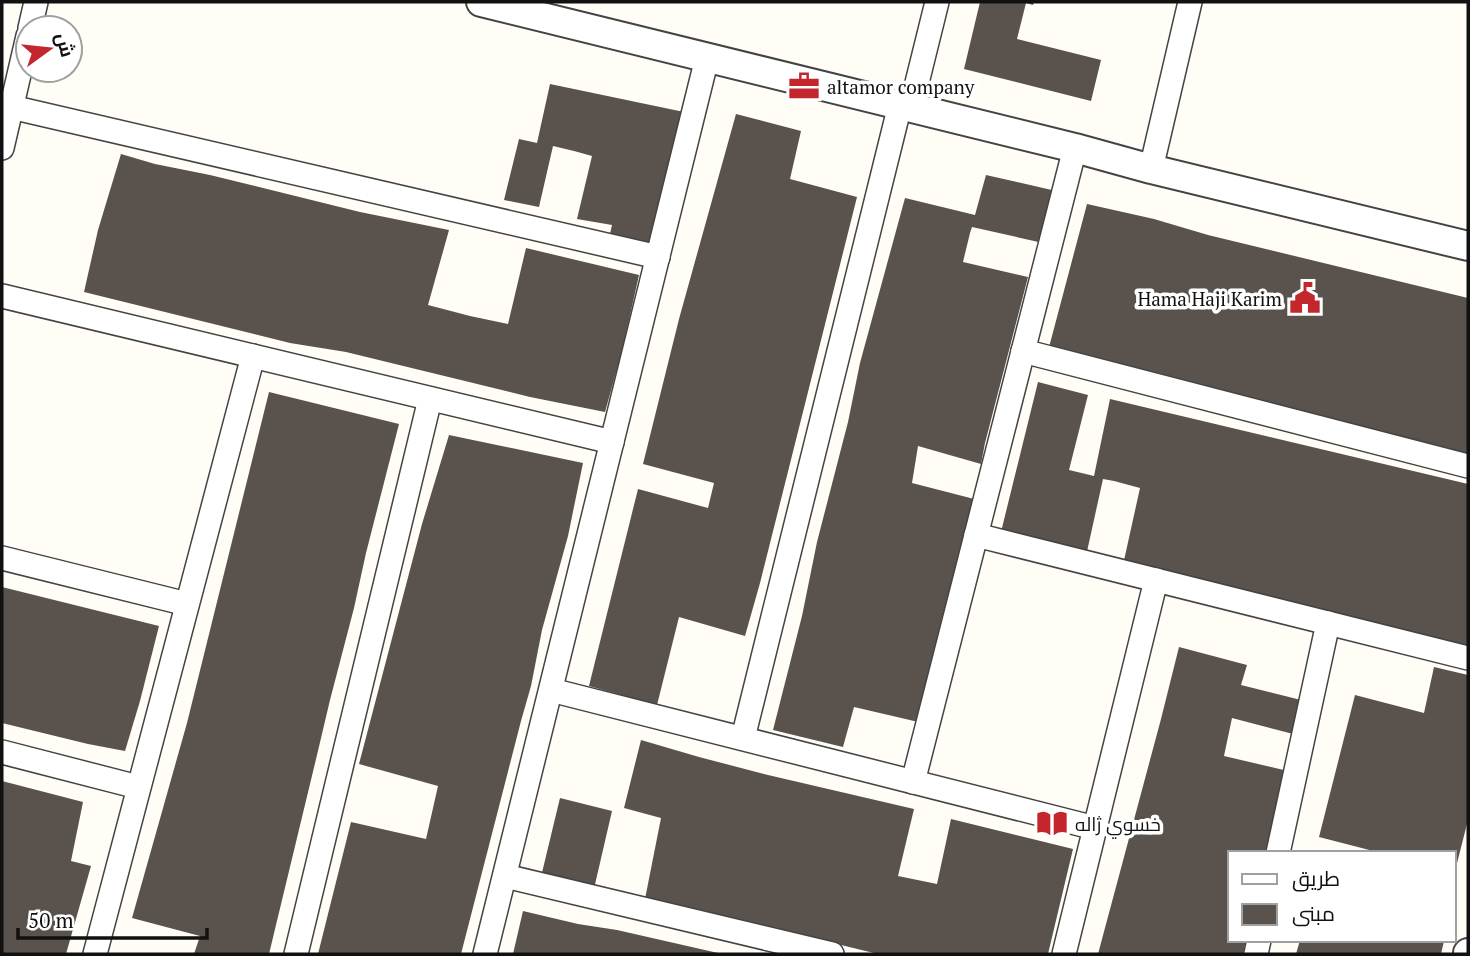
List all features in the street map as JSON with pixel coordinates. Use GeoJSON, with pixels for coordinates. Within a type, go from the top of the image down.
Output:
{"type":"FeatureCollection","features":[{"type":"Feature","properties":{"kind":"street"},"geometry":{"type":"LineString","coordinates":[[481,2],[1468,246]]}},
{"type":"Feature","properties":{"kind":"street"},"geometry":{"type":"LineString","coordinates":[[743,738],[906,106],[937,2]]}},
{"type":"Feature","properties":{"kind":"street"},"geometry":{"type":"LineString","coordinates":[[1151,169],[1191,2]]}},
{"type":"Feature","properties":{"kind":"street"},"geometry":{"type":"LineString","coordinates":[[485,954],[707,58]]}},
{"type":"Feature","properties":{"kind":"street"},"geometry":{"type":"LineString","coordinates":[[2,148],[17,84]]}},
{"type":"Feature","properties":{"kind":"street"},"geometry":{"type":"LineString","coordinates":[[12,107],[658,257]]}},
{"type":"Feature","properties":{"kind":"street"},"geometry":{"type":"LineString","coordinates":[[913,782],[1075,148]]}},
{"type":"Feature","properties":{"kind":"street"},"geometry":{"type":"LineString","coordinates":[[2,296],[612,442]]}},
{"type":"Feature","properties":{"kind":"street"},"geometry":{"type":"LineString","coordinates":[[1023,351],[1468,466]]}},
{"type":"Feature","properties":{"kind":"street"},"geometry":{"type":"LineString","coordinates":[[94,954],[253,356]]}},
{"type":"Feature","properties":{"kind":"street"},"geometry":{"type":"LineString","coordinates":[[296,954],[430,399]]}},
{"type":"Feature","properties":{"kind":"street"},"geometry":{"type":"LineString","coordinates":[[976,536],[1468,658]]}},
{"type":"Feature","properties":{"kind":"street"},"geometry":{"type":"LineString","coordinates":[[2,558],[187,604]]}},
{"type":"Feature","properties":{"kind":"street"},"geometry":{"type":"LineString","coordinates":[[1064,954],[1156,580]]}},
{"type":"Feature","properties":{"kind":"street"},"geometry":{"type":"LineString","coordinates":[[1278,851],[1328,623]]}},
{"type":"Feature","properties":{"kind":"street"},"geometry":{"type":"LineString","coordinates":[[551,690],[1095,828]]}},
{"type":"Feature","properties":{"kind":"street"},"geometry":{"type":"LineString","coordinates":[[2,752],[138,787]]}},
{"type":"Feature","properties":{"kind":"street"},"geometry":{"type":"LineString","coordinates":[[505,876],[832,954]]}},
{"type":"Feature","properties":{"kind":"building"},"geometry":{"type":"Polygon","coordinates":[[[980,2],[1034,2],[1033,5],[1026,3],[1017,39],[1101,60],[1091,101],[964,69],[980,2]]]}},
{"type":"Feature","properties":{"kind":"building"},"geometry":{"type":"Polygon","coordinates":[[[550,84],[684,112],[653,244],[610,234],[612,225],[577,219],[592,156],[553,146],[539,207],[504,200],[519,139],[537,143],[550,84]]]}},
{"type":"Feature","properties":{"kind":"building"},"geometry":{"type":"Polygon","coordinates":[[[736,114],[801,131],[790,179],[857,197],[745,636],[679,617],[657,705],[589,686],[638,489],[708,508],[714,483],[643,464],[679,319],[736,114]]]}},
{"type":"Feature","properties":{"kind":"building"},"geometry":{"type":"Polygon","coordinates":[[[121,154],[360,212],[449,230],[428,305],[470,316],[508,324],[526,248],[639,275],[605,412],[530,397],[346,352],[290,343],[84,292],[98,230],[121,154]]]}},
{"type":"Feature","properties":{"kind":"building"},"geometry":{"type":"Polygon","coordinates":[[[986,175],[1056,191],[1043,243],[972,227],[970,233],[963,262],[1028,277],[981,464],[918,446],[912,483],[978,500],[927,724],[854,707],[843,747],[773,730],[860,363],[905,198],[975,215],[986,175]]]}},
{"type":"Feature","properties":{"kind":"building"},"geometry":{"type":"Polygon","coordinates":[[[1087,204],[1468,298],[1468,458],[1048,351],[1087,204]]]}},
{"type":"Feature","properties":{"kind":"building"},"geometry":{"type":"Polygon","coordinates":[[[1038,382],[1088,395],[1069,470],[1094,476],[1110,399],[1468,484],[1468,649],[1123,565],[1140,488],[1114,481],[1103,479],[1086,556],[1000,536],[1038,382]]]}},
{"type":"Feature","properties":{"kind":"building"},"geometry":{"type":"Polygon","coordinates":[[[269,392],[399,424],[269,954],[194,954],[200,936],[132,918],[187,723],[269,392]]]}},
{"type":"Feature","properties":{"kind":"building"},"geometry":{"type":"Polygon","coordinates":[[[449,435],[583,463],[531,686],[461,954],[318,954],[351,822],[426,839],[438,786],[359,764],[422,524],[449,435]]]}},
{"type":"Feature","properties":{"kind":"building"},"geometry":{"type":"Polygon","coordinates":[[[2,587],[159,626],[125,751],[2,723],[2,587]]]}},
{"type":"Feature","properties":{"kind":"building"},"geometry":{"type":"Polygon","coordinates":[[[1179,647],[1247,665],[1241,685],[1305,701],[1297,735],[1232,718],[1224,756],[1288,771],[1269,851],[1228,851],[1228,942],[1246,942],[1243,954],[1098,954],[1179,647]]]}},
{"type":"Feature","properties":{"kind":"building"},"geometry":{"type":"Polygon","coordinates":[[[1434,667],[1468,675],[1468,820],[1456,867],[1456,851],[1373,851],[1319,837],[1355,695],[1424,713],[1434,667]]]}},
{"type":"Feature","properties":{"kind":"building"},"geometry":{"type":"Polygon","coordinates":[[[641,740],[768,775],[914,809],[898,876],[937,884],[951,819],[1073,849],[1048,954],[878,954],[645,899],[661,818],[624,808],[641,740]]]}},
{"type":"Feature","properties":{"kind":"building"},"geometry":{"type":"Polygon","coordinates":[[[2,781],[83,802],[71,861],[91,866],[66,954],[2,954],[2,781]]]}},
{"type":"Feature","properties":{"kind":"building"},"geometry":{"type":"Polygon","coordinates":[[[560,798],[612,811],[593,893],[540,881],[560,798]]]}},
{"type":"Feature","properties":{"kind":"building"},"geometry":{"type":"Polygon","coordinates":[[[523,911],[617,930],[718,954],[513,954],[523,911]]]}},
{"type":"Feature","properties":{"kind":"building"},"geometry":{"type":"Polygon","coordinates":[[[1299,942],[1444,942],[1441,954],[1296,954],[1299,942]]]}},
{"type":"Feature","properties":{"kind":"place","name":"altamor company"},"geometry":{"type":"Point","coordinates":[804,86]}},
{"type":"Feature","properties":{"kind":"place","name":"Hama Haji Karim"},"geometry":{"type":"Point","coordinates":[1305,298]}},
{"type":"Feature","properties":{"kind":"place","name":"خسوي ژاله"},"geometry":{"type":"Point","coordinates":[1052,823]}}]}
